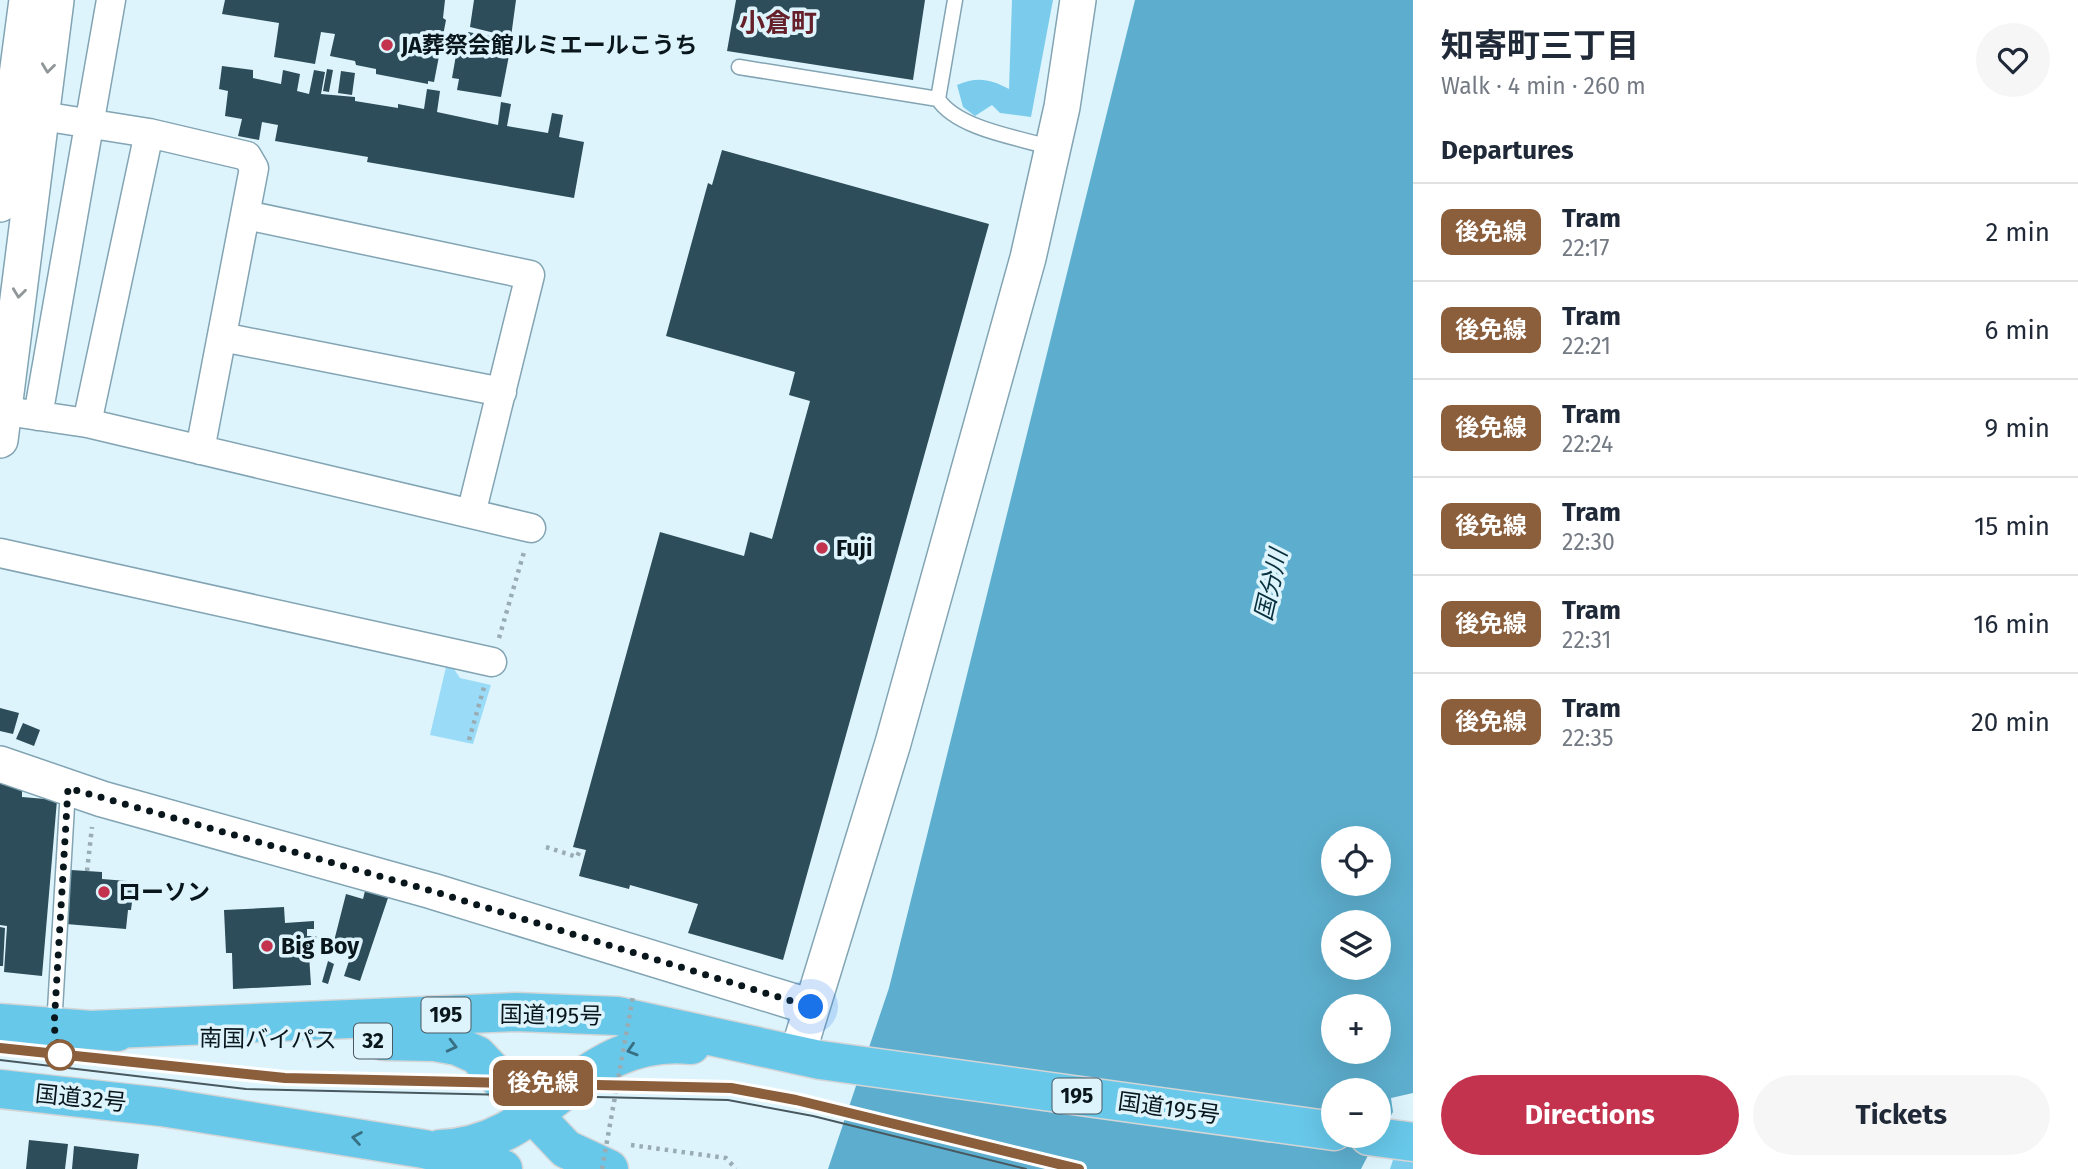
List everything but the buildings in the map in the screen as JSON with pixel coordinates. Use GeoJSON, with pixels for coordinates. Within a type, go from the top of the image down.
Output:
{"type":"FeatureCollection","features":[{"type":"Feature","properties":{"kind":"highway","name":"国道195号"},"geometry":{"type":"LineString","coordinates":[[72,1029],[562,1013],[653,1022],[808,1058]]}},
{"type":"Feature","properties":{"kind":"highway","name":"32"},"geometry":{"type":"LineString","coordinates":[[0,1023],[72,1029]]}},
{"type":"Feature","properties":{"kind":"highway","name":"南国バイパス"},"geometry":{"type":"LineString","coordinates":[[72,1029],[235,1039],[416,1041],[457,1046],[477,1055],[492,1068],[566,1149],[608,1156]]}},
{"type":"Feature","properties":{"kind":"highway","name":"国道195号"},"geometry":{"type":"LineString","coordinates":[[424,1149],[470,1145],[509,1130],[534,1115],[599,1064],[646,1045],[679,1044],[808,1058],[1321,1129]]}},
{"type":"Feature","properties":{"kind":"highway","name":"国道32号"},"geometry":{"type":"LineString","coordinates":[[0,1089],[162,1107],[424,1149]]}},
{"type":"Feature","properties":{"kind":"highway"},"geometry":{"type":"LineString","coordinates":[[424,1149],[503,1169]]}},
{"type":"Feature","properties":{"kind":"street"},"geometry":{"type":"LineString","coordinates":[[27,0],[27,113],[1,420],[38,416],[87,423],[531,528]]}},
{"type":"Feature","properties":{"kind":"street"},"geometry":{"type":"LineString","coordinates":[[0,204],[56,0]]}},
{"type":"Feature","properties":{"kind":"street"},"geometry":{"type":"LineString","coordinates":[[38,416],[111,0]]}},
{"type":"Feature","properties":{"kind":"street"},"geometry":{"type":"LineString","coordinates":[[808,1058],[811,1007],[893,743],[1028,258],[1053,148],[1078,0]]}},
{"type":"Feature","properties":{"kind":"street"},"geometry":{"type":"LineString","coordinates":[[27,113],[149,133],[247,156],[254,168],[200,450]]}},
{"type":"Feature","properties":{"kind":"street"},"geometry":{"type":"LineString","coordinates":[[87,423],[149,133]]}},
{"type":"Feature","properties":{"kind":"street"},"geometry":{"type":"LineString","coordinates":[[246,215],[530,275],[471,514]]}},
{"type":"Feature","properties":{"kind":"street"},"geometry":{"type":"LineString","coordinates":[[222,337],[502,391]]}},
{"type":"Feature","properties":{"kind":"street"},"geometry":{"type":"LineString","coordinates":[[0,552],[492,662]]}},
{"type":"Feature","properties":{"kind":"street"},"geometry":{"type":"LineString","coordinates":[[0,764],[102,799],[432,891],[811,1007]]}},
{"type":"Feature","properties":{"kind":"lane"},"geometry":{"type":"LineString","coordinates":[[955,0],[938,99],[945,110],[963,121],[1053,148]]}},
{"type":"Feature","properties":{"kind":"lane"},"geometry":{"type":"LineString","coordinates":[[739,67],[938,99]]}},
{"type":"Feature","properties":{"kind":"lane"},"geometry":{"type":"LineString","coordinates":[[68,788],[72,1029]]}},
{"type":"Feature","properties":{"kind":"path"},"geometry":{"type":"LineString","coordinates":[[88,872],[92,821],[102,799]]}},
{"type":"Feature","properties":{"kind":"path"},"geometry":{"type":"LineString","coordinates":[[546,847],[578,857],[580,850]]}},
{"type":"Feature","properties":{"kind":"path"},"geometry":{"type":"LineString","coordinates":[[602,1169],[608,1156],[633,996]]}},
{"type":"Feature","properties":{"kind":"path"},"geometry":{"type":"LineString","coordinates":[[608,1156],[726,1157],[736,1169]]}},
{"type":"Feature","properties":{"kind":"shaded area"},"geometry":{"type":"Polygon","coordinates":[[[1012,0],[1053,0],[1031,117],[1000,113],[992,105],[975,116],[963,107],[957,85],[971,80],[984,80],[1009,89],[1012,0]]]}},
{"type":"Feature","properties":{"kind":"shaded area"},"geometry":{"type":"Polygon","coordinates":[[[446,667],[454,669],[460,678],[491,685],[473,744],[430,735],[446,667]]]}},
{"type":"Feature","properties":{"kind":"shaded area"},"geometry":{"type":"Polygon","coordinates":[[[1393,1160],[1413,1161],[1413,1169],[1390,1169],[1393,1160]]]}},
{"type":"Feature","properties":{"kind":"water","name":"国分川"},"geometry":{"type":"Polygon","coordinates":[[[1135,0],[1413,0],[1413,1093],[1391,1098],[1391,1078],[1321,1078],[1321,1148],[1372,1148],[1361,1169],[828,1169],[889,988],[1135,0]]]}},
{"type":"Feature","properties":{"kind":"tram line"},"geometry":{"type":"LineString","coordinates":[[0,1048],[285,1078],[731,1088],[815,1104],[1079,1169]]}},
{"type":"Feature","properties":{"kind":"tram line","name":"後免線"},"geometry":{"type":"LineString","coordinates":[[0,1048],[248,1076],[701,1086],[759,1091],[1079,1169]]}},
{"type":"Feature","properties":{"kind":"tram line"},"geometry":{"type":"LineString","coordinates":[[0,1060],[246,1089],[728,1100],[813,1116],[1026,1169]]}},
{"type":"Feature","properties":{"kind":"place","name":"JA葬祭会館ルミエールこうち"},"geometry":{"type":"Point","coordinates":[387,45]}},
{"type":"Feature","properties":{"kind":"place","name":"Fuji"},"geometry":{"type":"Point","coordinates":[822,548]}},
{"type":"Feature","properties":{"kind":"place","name":"ローソン"},"geometry":{"type":"Point","coordinates":[104,892]}},
{"type":"Feature","properties":{"kind":"place","name":"Big Boy"},"geometry":{"type":"Point","coordinates":[267,946]}},
{"type":"Feature","properties":{"kind":"district","name":"小倉町"},"geometry":{"type":"Point","coordinates":[778,23]}},
{"type":"Feature","properties":{"kind":"route"},"geometry":{"type":"LineString","coordinates":[[60,1055],[54,1027],[68,788],[432,891],[811,1007]]}}]}
